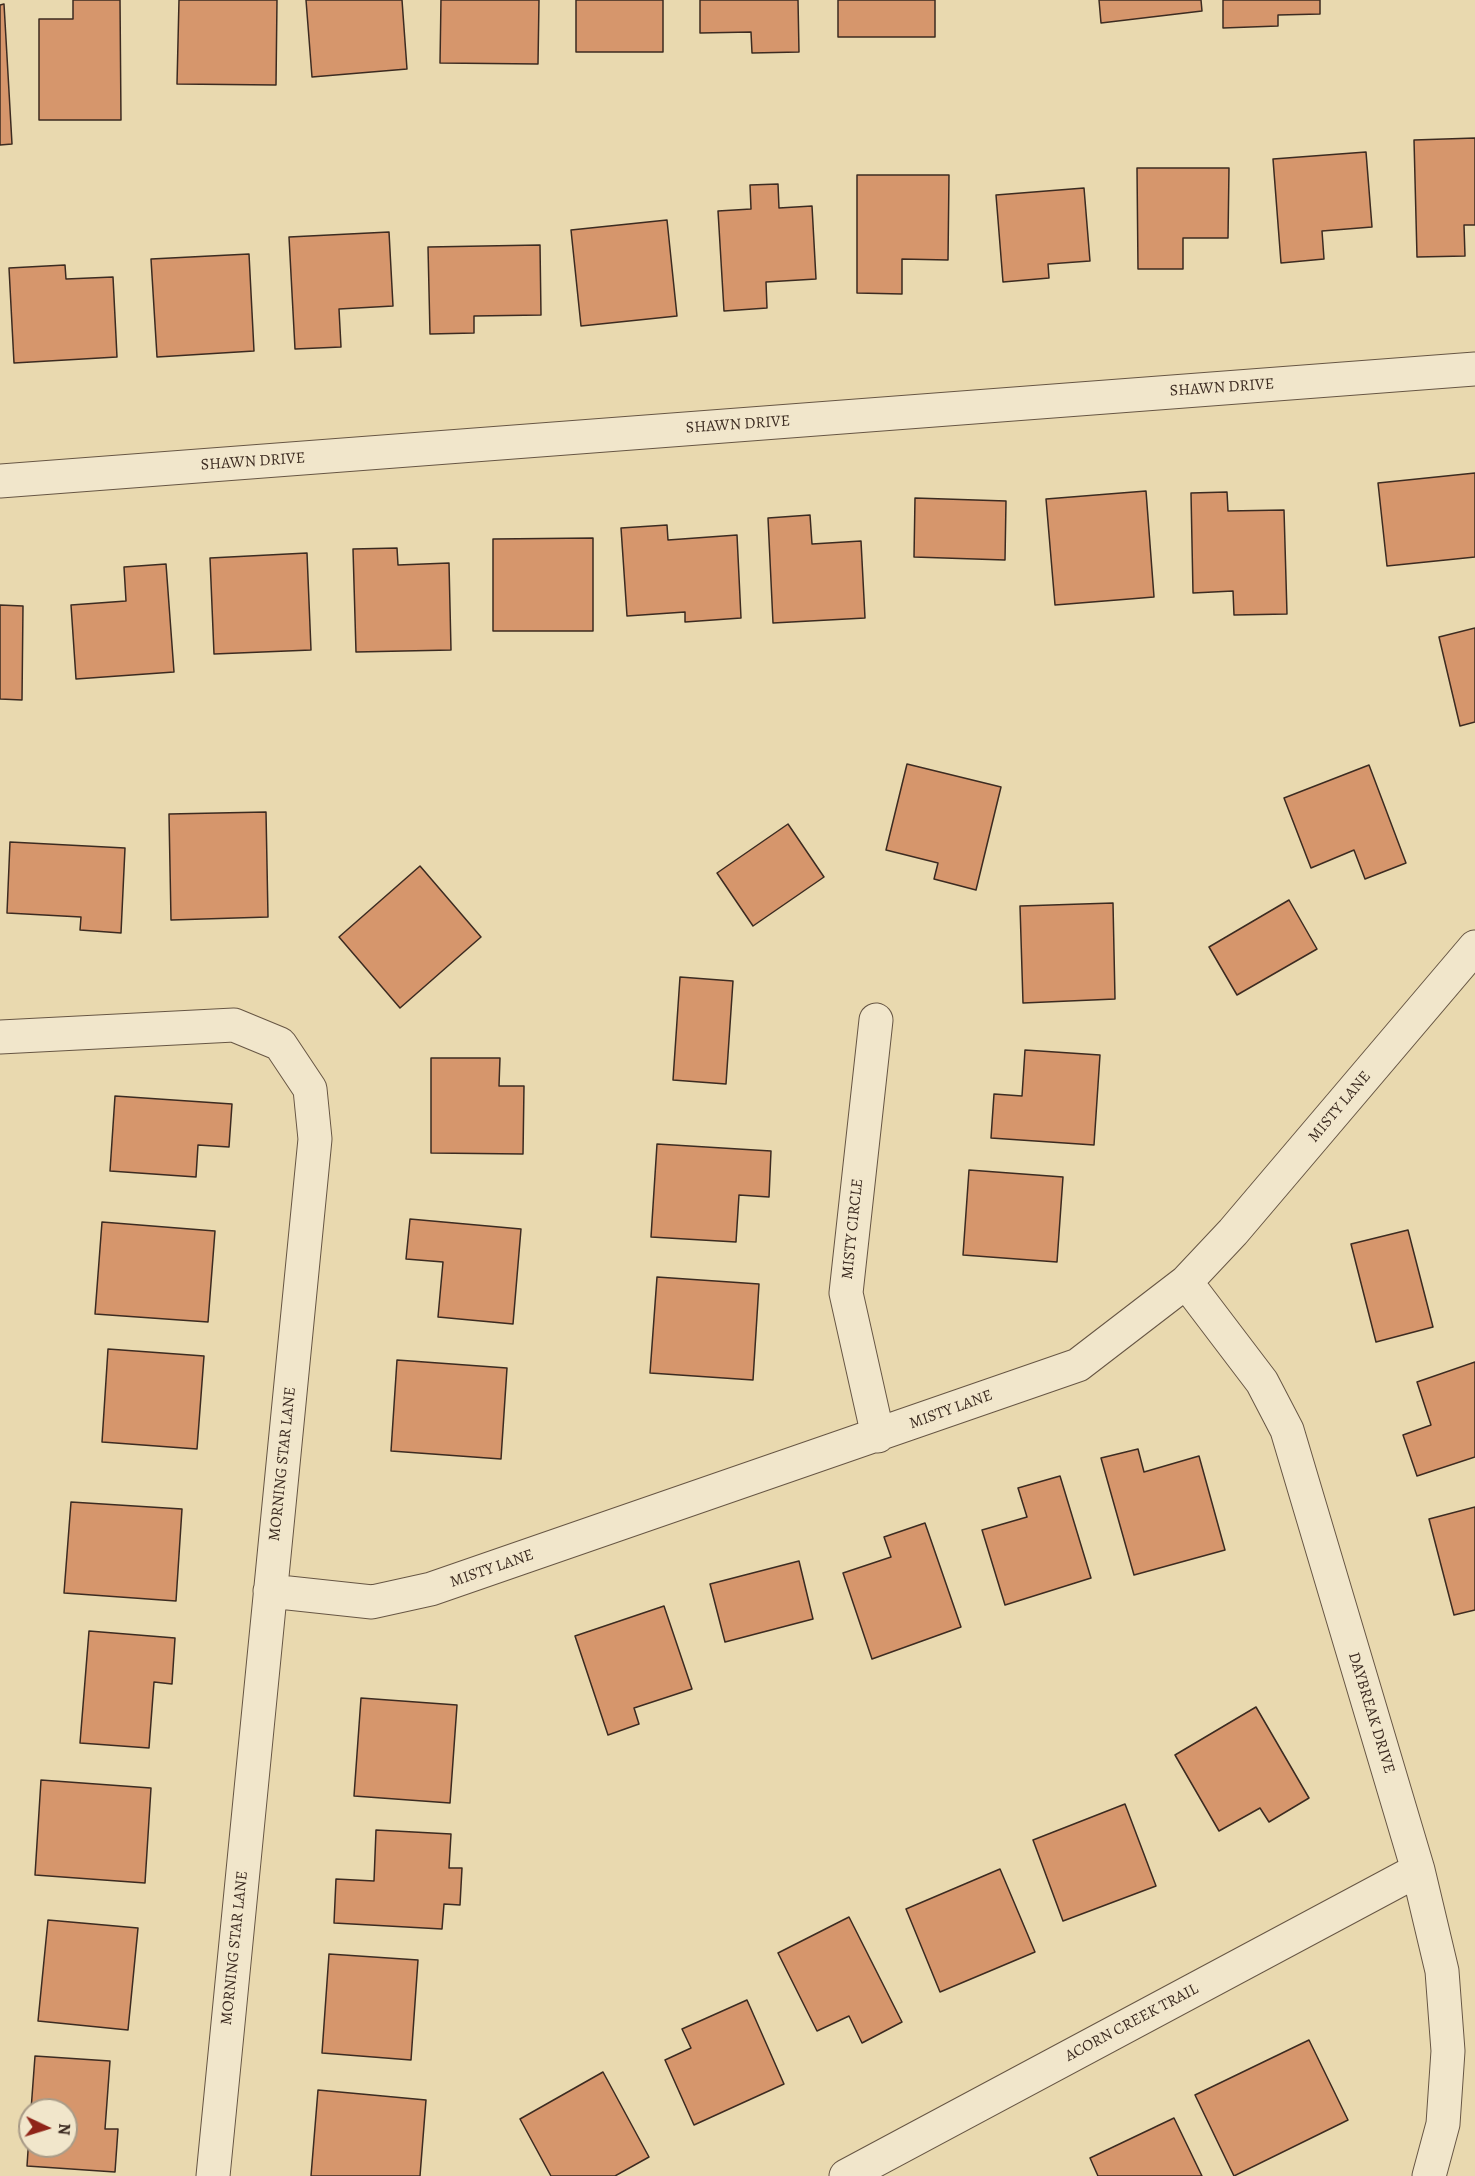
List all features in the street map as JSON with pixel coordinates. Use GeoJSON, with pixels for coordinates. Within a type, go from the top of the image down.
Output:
{"type":"FeatureCollection","features":[{"type":"Feature","properties":{"kind":"street","name":"SHAWN DRIVE"},"geometry":{"type":"LineString","coordinates":[[0,481],[1475,369]]}},
{"type":"Feature","properties":{"kind":"street","name":"MISTY LANE"},"geometry":{"type":"LineString","coordinates":[[270,1591],[372,1602],[431,1589],[1078,1365],[1186,1282],[1233,1232],[1475,947]]}},
{"type":"Feature","properties":{"kind":"street","name":"MISTY CIRCLE"},"geometry":{"type":"LineString","coordinates":[[876,1020],[846,1293],[878,1436]]}},
{"type":"Feature","properties":{"kind":"street","name":"MORNING STAR LANE"},"geometry":{"type":"LineString","coordinates":[[0,1037],[234,1025],[280,1044],[310,1089],[315,1139],[213,2176]]}},
{"type":"Feature","properties":{"kind":"street","name":"DAYBREAK DRIVE"},"geometry":{"type":"LineString","coordinates":[[1186,1282],[1262,1382],[1287,1430],[1418,1870],[1442,1971],[1448,2050],[1443,2124],[1429,2176]]}},
{"type":"Feature","properties":{"kind":"street","name":"ACORN CREEK TRAIL"},"geometry":{"type":"LineString","coordinates":[[846,2176],[1418,1870]]}},
{"type":"Feature","properties":{"kind":"building"},"geometry":{"type":"Polygon","coordinates":[[[73,0],[120,0],[121,120],[39,120],[39,19],[73,19],[73,0]]]}},
{"type":"Feature","properties":{"kind":"building"},"geometry":{"type":"Polygon","coordinates":[[[179,0],[277,0],[276,85],[177,84],[179,0]]]}},
{"type":"Feature","properties":{"kind":"building"},"geometry":{"type":"Polygon","coordinates":[[[306,0],[402,0],[407,69],[312,77],[306,0]]]}},
{"type":"Feature","properties":{"kind":"building"},"geometry":{"type":"Polygon","coordinates":[[[441,0],[539,0],[538,64],[440,63],[441,0]]]}},
{"type":"Feature","properties":{"kind":"building"},"geometry":{"type":"Polygon","coordinates":[[[576,0],[663,0],[663,52],[576,52],[576,0]]]}},
{"type":"Feature","properties":{"kind":"building"},"geometry":{"type":"Polygon","coordinates":[[[700,0],[798,0],[799,52],[752,53],[751,32],[700,33],[700,0]]]}},
{"type":"Feature","properties":{"kind":"building"},"geometry":{"type":"Polygon","coordinates":[[[838,0],[935,0],[935,37],[838,37],[838,0]]]}},
{"type":"Feature","properties":{"kind":"building"},"geometry":{"type":"Polygon","coordinates":[[[1099,0],[1201,0],[1202,11],[1101,23],[1099,0]]]}},
{"type":"Feature","properties":{"kind":"building"},"geometry":{"type":"Polygon","coordinates":[[[1223,0],[1320,0],[1320,14],[1278,15],[1278,26],[1223,28],[1223,0]]]}},
{"type":"Feature","properties":{"kind":"building"},"geometry":{"type":"Polygon","coordinates":[[[4,4],[12,144],[0,145],[0,5],[4,4]]]}},
{"type":"Feature","properties":{"kind":"building"},"geometry":{"type":"Polygon","coordinates":[[[1475,138],[1475,225],[1464,225],[1465,256],[1417,257],[1414,140],[1475,138]]]}},
{"type":"Feature","properties":{"kind":"building"},"geometry":{"type":"Polygon","coordinates":[[[1366,152],[1372,227],[1322,231],[1324,259],[1281,263],[1273,159],[1366,152]]]}},
{"type":"Feature","properties":{"kind":"building"},"geometry":{"type":"Polygon","coordinates":[[[1137,168],[1229,168],[1228,238],[1183,238],[1183,269],[1138,269],[1137,168]]]}},
{"type":"Feature","properties":{"kind":"building"},"geometry":{"type":"Polygon","coordinates":[[[857,175],[949,175],[948,260],[902,259],[902,294],[857,293],[857,175]]]}},
{"type":"Feature","properties":{"kind":"building"},"geometry":{"type":"Polygon","coordinates":[[[778,184],[779,208],[812,206],[816,279],[766,282],[767,308],[724,311],[718,211],[751,209],[750,185],[778,184]]]}},
{"type":"Feature","properties":{"kind":"building"},"geometry":{"type":"Polygon","coordinates":[[[1084,188],[1090,261],[1048,264],[1049,278],[1003,282],[996,195],[1084,188]]]}},
{"type":"Feature","properties":{"kind":"building"},"geometry":{"type":"Polygon","coordinates":[[[667,220],[677,316],[581,326],[571,230],[667,220]]]}},
{"type":"Feature","properties":{"kind":"building"},"geometry":{"type":"Polygon","coordinates":[[[389,232],[393,306],[339,309],[341,347],[295,349],[289,237],[389,232]]]}},
{"type":"Feature","properties":{"kind":"building"},"geometry":{"type":"Polygon","coordinates":[[[540,245],[541,315],[474,316],[474,333],[430,334],[428,247],[540,245]]]}},
{"type":"Feature","properties":{"kind":"building"},"geometry":{"type":"Polygon","coordinates":[[[249,254],[254,351],[157,357],[151,259],[249,254]]]}},
{"type":"Feature","properties":{"kind":"building"},"geometry":{"type":"Polygon","coordinates":[[[65,265],[66,279],[113,277],[117,357],[14,363],[9,268],[65,265]]]}},
{"type":"Feature","properties":{"kind":"building"},"geometry":{"type":"Polygon","coordinates":[[[1475,473],[1475,557],[1387,566],[1378,483],[1475,473]]]}},
{"type":"Feature","properties":{"kind":"building"},"geometry":{"type":"Polygon","coordinates":[[[1146,491],[1154,597],[1055,605],[1046,499],[1146,491]]]}},
{"type":"Feature","properties":{"kind":"building"},"geometry":{"type":"Polygon","coordinates":[[[1227,492],[1228,511],[1284,510],[1287,614],[1234,615],[1233,591],[1193,593],[1191,493],[1227,492]]]}},
{"type":"Feature","properties":{"kind":"building"},"geometry":{"type":"Polygon","coordinates":[[[915,498],[1006,501],[1005,560],[914,557],[915,498]]]}},
{"type":"Feature","properties":{"kind":"building"},"geometry":{"type":"Polygon","coordinates":[[[810,515],[812,544],[861,541],[865,618],[773,623],[768,518],[810,515]]]}},
{"type":"Feature","properties":{"kind":"building"},"geometry":{"type":"Polygon","coordinates":[[[667,525],[668,540],[737,535],[741,618],[685,622],[685,612],[627,616],[621,528],[667,525]]]}},
{"type":"Feature","properties":{"kind":"building"},"geometry":{"type":"Polygon","coordinates":[[[593,538],[593,631],[493,631],[493,539],[593,538]]]}},
{"type":"Feature","properties":{"kind":"building"},"geometry":{"type":"Polygon","coordinates":[[[397,548],[398,565],[449,563],[451,650],[356,652],[353,549],[397,548]]]}},
{"type":"Feature","properties":{"kind":"building"},"geometry":{"type":"Polygon","coordinates":[[[307,553],[311,650],[214,654],[210,558],[307,553]]]}},
{"type":"Feature","properties":{"kind":"building"},"geometry":{"type":"Polygon","coordinates":[[[166,564],[174,672],[76,679],[71,605],[126,601],[124,567],[166,564]]]}},
{"type":"Feature","properties":{"kind":"building"},"geometry":{"type":"Polygon","coordinates":[[[0,605],[23,606],[22,700],[0,699],[0,605]]]}},
{"type":"Feature","properties":{"kind":"building"},"geometry":{"type":"Polygon","coordinates":[[[1475,628],[1475,722],[1460,726],[1439,637],[1475,628]]]}},
{"type":"Feature","properties":{"kind":"building"},"geometry":{"type":"Polygon","coordinates":[[[907,764],[1001,787],[976,890],[934,879],[938,863],[886,850],[907,764]]]}},
{"type":"Feature","properties":{"kind":"building"},"geometry":{"type":"Polygon","coordinates":[[[1369,765],[1406,863],[1365,879],[1354,850],[1311,868],[1284,798],[1369,765]]]}},
{"type":"Feature","properties":{"kind":"building"},"geometry":{"type":"Polygon","coordinates":[[[266,812],[268,917],[171,920],[169,814],[266,812]]]}},
{"type":"Feature","properties":{"kind":"building"},"geometry":{"type":"Polygon","coordinates":[[[788,824],[824,877],[753,926],[717,873],[788,824]]]}},
{"type":"Feature","properties":{"kind":"building"},"geometry":{"type":"Polygon","coordinates":[[[10,842],[125,848],[121,933],[80,930],[81,917],[7,913],[10,842]]]}},
{"type":"Feature","properties":{"kind":"building"},"geometry":{"type":"Polygon","coordinates":[[[420,866],[481,937],[400,1008],[339,937],[420,866]]]}},
{"type":"Feature","properties":{"kind":"building"},"geometry":{"type":"Polygon","coordinates":[[[1289,900],[1317,949],[1237,995],[1209,947],[1289,900]]]}},
{"type":"Feature","properties":{"kind":"building"},"geometry":{"type":"Polygon","coordinates":[[[1113,903],[1115,999],[1023,1003],[1020,906],[1113,903]]]}},
{"type":"Feature","properties":{"kind":"building"},"geometry":{"type":"Polygon","coordinates":[[[680,977],[733,981],[726,1084],[673,1080],[680,977]]]}},
{"type":"Feature","properties":{"kind":"building"},"geometry":{"type":"Polygon","coordinates":[[[1025,1050],[1100,1055],[1094,1145],[991,1138],[994,1094],[1022,1096],[1025,1050]]]}},
{"type":"Feature","properties":{"kind":"building"},"geometry":{"type":"Polygon","coordinates":[[[431,1058],[500,1058],[499,1086],[524,1086],[523,1154],[431,1153],[431,1058]]]}},
{"type":"Feature","properties":{"kind":"building"},"geometry":{"type":"Polygon","coordinates":[[[115,1096],[232,1104],[229,1147],[198,1145],[196,1177],[110,1171],[115,1096]]]}},
{"type":"Feature","properties":{"kind":"building"},"geometry":{"type":"Polygon","coordinates":[[[657,1144],[771,1151],[769,1197],[739,1195],[736,1242],[651,1237],[657,1144]]]}},
{"type":"Feature","properties":{"kind":"building"},"geometry":{"type":"Polygon","coordinates":[[[969,1170],[1063,1177],[1057,1262],[963,1255],[969,1170]]]}},
{"type":"Feature","properties":{"kind":"building"},"geometry":{"type":"Polygon","coordinates":[[[410,1219],[521,1229],[513,1324],[438,1317],[443,1262],[406,1259],[410,1219]]]}},
{"type":"Feature","properties":{"kind":"building"},"geometry":{"type":"Polygon","coordinates":[[[102,1222],[215,1231],[208,1322],[95,1314],[102,1222]]]}},
{"type":"Feature","properties":{"kind":"building"},"geometry":{"type":"Polygon","coordinates":[[[1408,1230],[1433,1327],[1376,1342],[1351,1244],[1408,1230]]]}},
{"type":"Feature","properties":{"kind":"building"},"geometry":{"type":"Polygon","coordinates":[[[657,1277],[759,1284],[753,1380],[650,1373],[657,1277]]]}},
{"type":"Feature","properties":{"kind":"building"},"geometry":{"type":"Polygon","coordinates":[[[108,1349],[204,1356],[197,1449],[102,1442],[108,1349]]]}},
{"type":"Feature","properties":{"kind":"building"},"geometry":{"type":"Polygon","coordinates":[[[397,1360],[507,1368],[501,1459],[391,1451],[397,1360]]]}},
{"type":"Feature","properties":{"kind":"building"},"geometry":{"type":"Polygon","coordinates":[[[1475,1362],[1475,1457],[1417,1476],[1403,1435],[1431,1425],[1417,1382],[1475,1362]]]}},
{"type":"Feature","properties":{"kind":"building"},"geometry":{"type":"Polygon","coordinates":[[[1138,1449],[1144,1472],[1199,1456],[1225,1550],[1134,1575],[1101,1458],[1138,1449]]]}},
{"type":"Feature","properties":{"kind":"building"},"geometry":{"type":"Polygon","coordinates":[[[1060,1476],[1091,1578],[1005,1605],[982,1530],[1027,1517],[1018,1488],[1060,1476]]]}},
{"type":"Feature","properties":{"kind":"building"},"geometry":{"type":"Polygon","coordinates":[[[71,1502],[182,1509],[176,1601],[64,1593],[71,1502]]]}},
{"type":"Feature","properties":{"kind":"building"},"geometry":{"type":"Polygon","coordinates":[[[1475,1507],[1475,1610],[1454,1615],[1429,1519],[1475,1507]]]}},
{"type":"Feature","properties":{"kind":"building"},"geometry":{"type":"Polygon","coordinates":[[[925,1523],[961,1627],[872,1659],[843,1573],[891,1557],[884,1537],[925,1523]]]}},
{"type":"Feature","properties":{"kind":"building"},"geometry":{"type":"Polygon","coordinates":[[[799,1561],[813,1619],[725,1642],[710,1584],[799,1561]]]}},
{"type":"Feature","properties":{"kind":"building"},"geometry":{"type":"Polygon","coordinates":[[[664,1606],[692,1689],[634,1708],[639,1724],[608,1735],[575,1636],[664,1606]]]}},
{"type":"Feature","properties":{"kind":"building"},"geometry":{"type":"Polygon","coordinates":[[[89,1631],[175,1638],[172,1684],[154,1682],[149,1748],[80,1743],[89,1631]]]}},
{"type":"Feature","properties":{"kind":"building"},"geometry":{"type":"Polygon","coordinates":[[[361,1698],[457,1705],[450,1803],[354,1796],[361,1698]]]}},
{"type":"Feature","properties":{"kind":"building"},"geometry":{"type":"Polygon","coordinates":[[[1256,1707],[1309,1798],[1269,1822],[1260,1808],[1219,1831],[1175,1755],[1256,1707]]]}},
{"type":"Feature","properties":{"kind":"building"},"geometry":{"type":"Polygon","coordinates":[[[41,1780],[151,1788],[145,1883],[35,1875],[41,1780]]]}},
{"type":"Feature","properties":{"kind":"building"},"geometry":{"type":"Polygon","coordinates":[[[1125,1804],[1156,1886],[1063,1921],[1033,1840],[1125,1804]]]}},
{"type":"Feature","properties":{"kind":"building"},"geometry":{"type":"Polygon","coordinates":[[[376,1830],[451,1834],[449,1868],[462,1868],[460,1905],[444,1904],[442,1929],[334,1923],[336,1879],[374,1881],[376,1830]]]}},
{"type":"Feature","properties":{"kind":"building"},"geometry":{"type":"Polygon","coordinates":[[[1000,1869],[1035,1952],[940,1992],[906,1909],[1000,1869]]]}},
{"type":"Feature","properties":{"kind":"building"},"geometry":{"type":"Polygon","coordinates":[[[849,1917],[902,2022],[862,2043],[849,2016],[817,2031],[778,1953],[849,1917]]]}},
{"type":"Feature","properties":{"kind":"building"},"geometry":{"type":"Polygon","coordinates":[[[48,1920],[138,1928],[128,2030],[38,2021],[48,1920]]]}},
{"type":"Feature","properties":{"kind":"building"},"geometry":{"type":"Polygon","coordinates":[[[329,1954],[418,1960],[411,2060],[322,2053],[329,1954]]]}},
{"type":"Feature","properties":{"kind":"building"},"geometry":{"type":"Polygon","coordinates":[[[747,2000],[784,2084],[694,2125],[665,2060],[691,2048],[682,2029],[747,2000]]]}},
{"type":"Feature","properties":{"kind":"building"},"geometry":{"type":"Polygon","coordinates":[[[1309,2040],[1348,2120],[1234,2176],[1195,2095],[1309,2040]]]}},
{"type":"Feature","properties":{"kind":"building"},"geometry":{"type":"Polygon","coordinates":[[[35,2056],[110,2061],[105,2129],[118,2129],[115,2172],[27,2166],[28,2158],[78,2158],[78,2098],[32,2098],[35,2056]]]}},
{"type":"Feature","properties":{"kind":"building"},"geometry":{"type":"Polygon","coordinates":[[[603,2072],[649,2157],[615,2176],[551,2176],[520,2119],[603,2072]]]}},
{"type":"Feature","properties":{"kind":"building"},"geometry":{"type":"Polygon","coordinates":[[[318,2090],[426,2100],[420,2176],[311,2176],[318,2090]]]}},
{"type":"Feature","properties":{"kind":"building"},"geometry":{"type":"Polygon","coordinates":[[[1174,2118],[1202,2176],[1098,2176],[1090,2158],[1174,2118]]]}}]}
